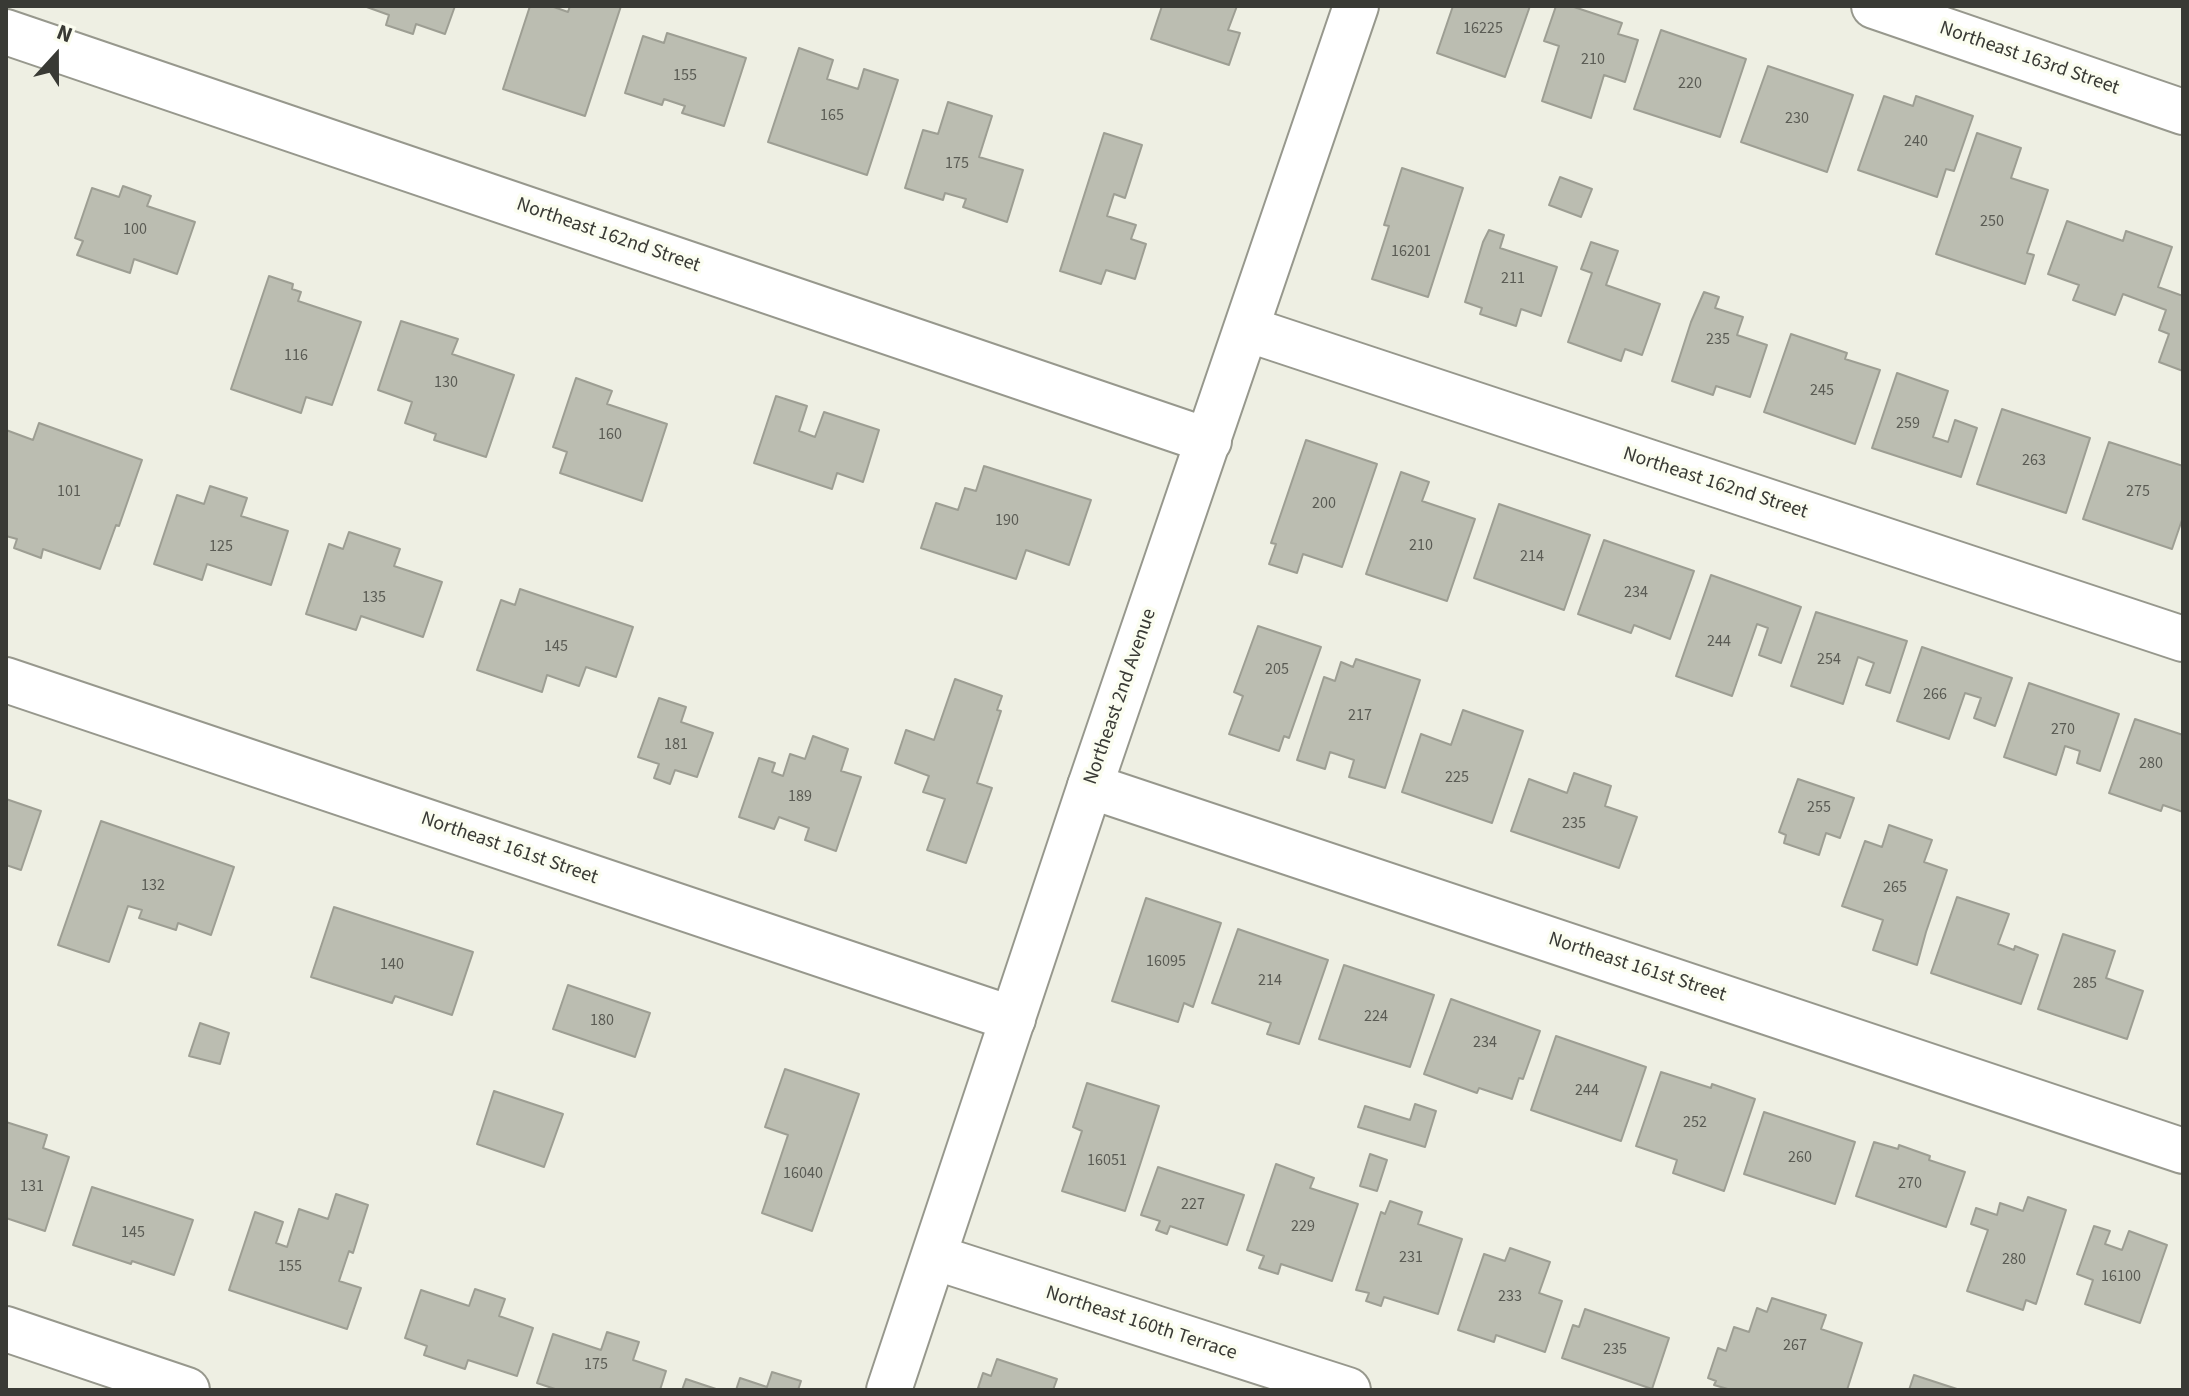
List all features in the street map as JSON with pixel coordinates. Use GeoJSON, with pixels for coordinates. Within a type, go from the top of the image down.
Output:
{"type":"FeatureCollection","features":[{"type":"Feature","properties":{"kind":"street","name":"Northeast 2nd Avenue"},"geometry":{"type":"LineString","coordinates":[[889,1390],[1090,786],[1356,6]]}},
{"type":"Feature","properties":{"kind":"street","name":"Northeast 163rd Street"},"geometry":{"type":"LineString","coordinates":[[1874,6],[2183,112]]}},
{"type":"Feature","properties":{"kind":"street","name":"Northeast 162nd Street"},"geometry":{"type":"LineString","coordinates":[[6,32],[1209,441]]}},
{"type":"Feature","properties":{"kind":"street","name":"Northeast 162nd Street"},"geometry":{"type":"LineString","coordinates":[[1247,329],[2183,639]]}},
{"type":"Feature","properties":{"kind":"street","name":"Northeast 161st Street"},"geometry":{"type":"LineString","coordinates":[[6,680],[1013,1019]]}},
{"type":"Feature","properties":{"kind":"street","name":"Northeast 161st Street"},"geometry":{"type":"LineString","coordinates":[[1090,786],[2183,1151]]}},
{"type":"Feature","properties":{"kind":"street","name":"Northeast 160th Terrace"},"geometry":{"type":"LineString","coordinates":[[934,1257],[1348,1390]]}},
{"type":"Feature","properties":{"kind":"street"},"geometry":{"type":"LineString","coordinates":[[6,1329],[187,1390]]}},
{"type":"Feature","properties":{"kind":"building"},"geometry":{"type":"Polygon","coordinates":[[[364,6],[455,6],[445,34],[416,24],[413,34],[386,25],[389,15],[364,6]]]}},
{"type":"Feature","properties":{"kind":"building"},"geometry":{"type":"Polygon","coordinates":[[[530,6],[551,6],[568,12],[570,6],[621,6],[585,116],[503,89],[530,6]]]}},
{"type":"Feature","properties":{"kind":"building"},"geometry":{"type":"Polygon","coordinates":[[[1162,6],[1237,6],[1228,30],[1240,33],[1229,65],[1151,39],[1162,6]]]}},
{"type":"Feature","properties":{"kind":"building"},"geometry":{"type":"Polygon","coordinates":[[[1453,6],[1530,6],[1505,77],[1437,53],[1453,6]]]}},
{"type":"Feature","properties":{"kind":"building"},"geometry":{"type":"Polygon","coordinates":[[[1556,6],[1571,6],[1622,23],[1618,34],[1638,40],[1625,82],[1604,75],[1591,118],[1542,101],[1559,46],[1544,41],[1556,6]]]}},
{"type":"Feature","properties":{"kind":"building"},"geometry":{"type":"Polygon","coordinates":[[[1661,30],[1746,59],[1720,137],[1634,109],[1661,30]]]}},
{"type":"Feature","properties":{"kind":"building"},"geometry":{"type":"Polygon","coordinates":[[[667,33],[746,58],[724,126],[682,113],[685,106],[664,99],[662,105],[625,93],[643,36],[664,43],[667,33]]]}},
{"type":"Feature","properties":{"kind":"building"},"geometry":{"type":"Polygon","coordinates":[[[799,48],[833,60],[827,79],[858,89],[864,69],[898,80],[867,175],[768,142],[799,48]]]}},
{"type":"Feature","properties":{"kind":"building"},"geometry":{"type":"Polygon","coordinates":[[[1768,66],[1853,95],[1827,172],[1741,142],[1768,66]]]}},
{"type":"Feature","properties":{"kind":"building"},"geometry":{"type":"Polygon","coordinates":[[[1884,96],[1913,106],[1916,96],[1973,116],[1954,171],[1946,169],[1937,197],[1858,170],[1884,96]]]}},
{"type":"Feature","properties":{"kind":"building"},"geometry":{"type":"Polygon","coordinates":[[[948,102],[992,116],[979,157],[1023,170],[1007,222],[963,207],[966,199],[945,193],[943,200],[905,188],[923,130],[938,134],[948,102]]]}},
{"type":"Feature","properties":{"kind":"building"},"geometry":{"type":"Polygon","coordinates":[[[1104,133],[1142,145],[1125,198],[1114,194],[1107,216],[1136,225],[1131,239],[1146,244],[1135,279],[1106,270],[1101,284],[1060,271],[1104,133]]]}},
{"type":"Feature","properties":{"kind":"building"},"geometry":{"type":"Polygon","coordinates":[[[1977,133],[2021,148],[2011,178],[2048,190],[2027,253],[2034,255],[2025,284],[1936,254],[1977,133]]]}},
{"type":"Feature","properties":{"kind":"building"},"geometry":{"type":"Polygon","coordinates":[[[1402,168],[1463,188],[1428,297],[1372,279],[1389,226],[1384,225],[1402,168]]]}},
{"type":"Feature","properties":{"kind":"building"},"geometry":{"type":"Polygon","coordinates":[[[1560,177],[1592,189],[1581,217],[1549,205],[1560,177]]]}},
{"type":"Feature","properties":{"kind":"building"},"geometry":{"type":"Polygon","coordinates":[[[123,186],[151,196],[147,206],[195,222],[177,274],[134,259],[130,273],[77,255],[83,241],[75,238],[92,188],[119,197],[123,186]]]}},
{"type":"Feature","properties":{"kind":"building"},"geometry":{"type":"Polygon","coordinates":[[[2067,221],[2123,241],[2126,231],[2172,247],[2158,287],[2183,296],[2183,371],[2159,362],[2169,334],[2159,330],[2166,310],[2123,294],[2115,315],[2073,300],[2079,285],[2048,274],[2067,221]]]}},
{"type":"Feature","properties":{"kind":"building"},"geometry":{"type":"Polygon","coordinates":[[[1489,230],[1504,235],[1500,248],[1557,267],[1541,316],[1521,309],[1516,326],[1480,314],[1482,308],[1465,302],[1489,230]]]}},
{"type":"Feature","properties":{"kind":"building"},"geometry":{"type":"Polygon","coordinates":[[[1591,242],[1618,251],[1606,285],[1660,304],[1642,355],[1625,349],[1621,361],[1568,342],[1592,273],[1581,269],[1591,242]]]}},
{"type":"Feature","properties":{"kind":"building"},"geometry":{"type":"Polygon","coordinates":[[[269,276],[293,284],[292,289],[301,292],[298,301],[361,322],[332,405],[306,397],[301,413],[231,389],[269,276]]]}},
{"type":"Feature","properties":{"kind":"building"},"geometry":{"type":"Polygon","coordinates":[[[1704,292],[1719,297],[1715,308],[1743,317],[1737,335],[1767,345],[1750,397],[1716,386],[1713,395],[1672,381],[1704,292]]]}},
{"type":"Feature","properties":{"kind":"building"},"geometry":{"type":"Polygon","coordinates":[[[401,321],[458,339],[452,354],[514,375],[486,457],[434,440],[436,434],[405,423],[412,402],[378,390],[401,321]]]}},
{"type":"Feature","properties":{"kind":"building"},"geometry":{"type":"Polygon","coordinates":[[[1791,334],[1847,353],[1845,359],[1880,370],[1855,444],[1764,412],[1791,334]]]}},
{"type":"Feature","properties":{"kind":"building"},"geometry":{"type":"Polygon","coordinates":[[[1897,373],[1948,391],[1933,437],[1948,442],[1955,420],[1977,428],[1961,477],[1872,448],[1897,373]]]}},
{"type":"Feature","properties":{"kind":"building"},"geometry":{"type":"Polygon","coordinates":[[[576,378],[612,391],[607,404],[667,424],[642,501],[560,473],[567,452],[553,447],[576,378]]]}},
{"type":"Feature","properties":{"kind":"building"},"geometry":{"type":"Polygon","coordinates":[[[776,396],[807,406],[799,431],[815,437],[824,412],[879,430],[863,482],[837,473],[832,489],[754,463],[776,396]]]}},
{"type":"Feature","properties":{"kind":"building"},"geometry":{"type":"Polygon","coordinates":[[[2002,409],[2090,438],[2066,513],[1977,484],[2002,409]]]}},
{"type":"Feature","properties":{"kind":"building"},"geometry":{"type":"Polygon","coordinates":[[[39,423],[142,460],[100,569],[43,549],[41,558],[14,548],[17,539],[6,536],[6,430],[33,440],[39,423]]]}},
{"type":"Feature","properties":{"kind":"building"},"geometry":{"type":"Polygon","coordinates":[[[1306,440],[1377,464],[1342,567],[1303,554],[1297,573],[1269,564],[1276,544],[1271,543],[1306,440]]]}},
{"type":"Feature","properties":{"kind":"building"},"geometry":{"type":"Polygon","coordinates":[[[2109,442],[2183,466],[2183,517],[2172,549],[2083,519],[2109,442]]]}},
{"type":"Feature","properties":{"kind":"building"},"geometry":{"type":"Polygon","coordinates":[[[984,466],[1091,500],[1069,565],[1026,550],[1016,579],[921,548],[936,503],[958,510],[965,488],[976,491],[984,466]]]}},
{"type":"Feature","properties":{"kind":"building"},"geometry":{"type":"Polygon","coordinates":[[[1401,472],[1429,482],[1422,501],[1475,519],[1447,601],[1366,574],[1401,472]]]}},
{"type":"Feature","properties":{"kind":"building"},"geometry":{"type":"Polygon","coordinates":[[[210,486],[247,498],[241,516],[288,531],[271,585],[207,564],[202,580],[154,564],[177,495],[204,504],[210,486]]]}},
{"type":"Feature","properties":{"kind":"building"},"geometry":{"type":"Polygon","coordinates":[[[1499,504],[1590,535],[1564,610],[1474,578],[1499,504]]]}},
{"type":"Feature","properties":{"kind":"building"},"geometry":{"type":"Polygon","coordinates":[[[349,532],[400,549],[394,566],[442,582],[423,637],[361,616],[356,630],[306,614],[329,544],[343,549],[349,532]]]}},
{"type":"Feature","properties":{"kind":"building"},"geometry":{"type":"Polygon","coordinates":[[[1604,540],[1694,571],[1670,639],[1634,625],[1631,633],[1578,614],[1604,540]]]}},
{"type":"Feature","properties":{"kind":"building"},"geometry":{"type":"Polygon","coordinates":[[[1711,575],[1801,607],[1781,663],[1759,655],[1768,628],[1757,624],[1732,696],[1676,676],[1711,575]]]}},
{"type":"Feature","properties":{"kind":"building"},"geometry":{"type":"Polygon","coordinates":[[[520,589],[633,627],[616,677],[586,667],[579,686],[547,675],[542,692],[477,670],[501,600],[515,605],[520,589]]]}},
{"type":"Feature","properties":{"kind":"building"},"geometry":{"type":"Polygon","coordinates":[[[1816,612],[1907,641],[1890,693],[1866,685],[1874,663],[1858,657],[1843,704],[1791,686],[1816,612]]]}},
{"type":"Feature","properties":{"kind":"building"},"geometry":{"type":"Polygon","coordinates":[[[1258,626],[1321,647],[1289,738],[1284,736],[1279,751],[1229,734],[1243,696],[1234,692],[1258,626]]]}},
{"type":"Feature","properties":{"kind":"building"},"geometry":{"type":"Polygon","coordinates":[[[1922,647],[2012,678],[1995,726],[1974,718],[1981,698],[1965,693],[1949,739],[1897,721],[1922,647]]]}},
{"type":"Feature","properties":{"kind":"building"},"geometry":{"type":"Polygon","coordinates":[[[1356,659],[1420,680],[1385,788],[1349,777],[1354,760],[1330,752],[1325,769],[1297,760],[1324,677],[1335,681],[1341,662],[1353,667],[1356,659]]]}},
{"type":"Feature","properties":{"kind":"building"},"geometry":{"type":"Polygon","coordinates":[[[955,679],[1002,696],[997,710],[1001,711],[977,783],[992,788],[966,863],[927,850],[945,799],[923,792],[929,776],[895,763],[906,730],[934,740],[955,679]]]}},
{"type":"Feature","properties":{"kind":"building"},"geometry":{"type":"Polygon","coordinates":[[[2029,683],[2119,714],[2100,771],[2077,763],[2080,751],[2065,746],[2056,775],[2004,757],[2029,683]]]}},
{"type":"Feature","properties":{"kind":"building"},"geometry":{"type":"Polygon","coordinates":[[[659,698],[686,707],[681,722],[713,733],[697,777],[675,770],[670,784],[654,778],[659,764],[638,757],[659,698]]]}},
{"type":"Feature","properties":{"kind":"building"},"geometry":{"type":"Polygon","coordinates":[[[1463,710],[1523,731],[1492,823],[1402,792],[1421,734],[1451,745],[1463,710]]]}},
{"type":"Feature","properties":{"kind":"building"},"geometry":{"type":"Polygon","coordinates":[[[2135,719],[2183,735],[2183,812],[2163,805],[2161,811],[2109,793],[2135,719]]]}},
{"type":"Feature","properties":{"kind":"building"},"geometry":{"type":"Polygon","coordinates":[[[813,736],[848,749],[841,771],[861,777],[836,851],[805,840],[809,828],[779,817],[774,829],[739,817],[759,758],[775,763],[772,772],[783,776],[790,754],[805,759],[813,736]]]}},
{"type":"Feature","properties":{"kind":"building"},"geometry":{"type":"Polygon","coordinates":[[[1574,773],[1611,786],[1605,806],[1637,817],[1619,868],[1511,831],[1529,779],[1567,793],[1574,773]]]}},
{"type":"Feature","properties":{"kind":"building"},"geometry":{"type":"Polygon","coordinates":[[[1798,779],[1854,798],[1840,838],[1826,833],[1819,855],[1784,843],[1786,835],[1779,832],[1798,779]]]}},
{"type":"Feature","properties":{"kind":"building"},"geometry":{"type":"Polygon","coordinates":[[[6,799],[41,811],[21,870],[6,865],[6,799]]]}},
{"type":"Feature","properties":{"kind":"building"},"geometry":{"type":"Polygon","coordinates":[[[101,821],[234,867],[211,935],[178,923],[176,930],[139,918],[142,910],[128,906],[109,962],[58,945],[101,821]]]}},
{"type":"Feature","properties":{"kind":"building"},"geometry":{"type":"Polygon","coordinates":[[[1889,825],[1932,840],[1924,862],[1947,870],[1917,965],[1873,950],[1883,920],[1842,906],[1865,841],[1882,847],[1889,825]]]}},
{"type":"Feature","properties":{"kind":"building"},"geometry":{"type":"Polygon","coordinates":[[[1957,897],[2009,914],[1998,944],[2014,950],[2015,946],[2038,955],[2021,1004],[1931,973],[1957,897]]]}},
{"type":"Feature","properties":{"kind":"building"},"geometry":{"type":"Polygon","coordinates":[[[1146,898],[1221,923],[1193,1007],[1184,1003],[1178,1022],[1112,1001],[1146,898]]]}},
{"type":"Feature","properties":{"kind":"building"},"geometry":{"type":"Polygon","coordinates":[[[334,907],[473,952],[452,1015],[395,996],[392,1003],[311,977],[334,907]]]}},
{"type":"Feature","properties":{"kind":"building"},"geometry":{"type":"Polygon","coordinates":[[[1238,929],[1328,960],[1299,1044],[1267,1034],[1271,1023],[1212,1003],[1238,929]]]}},
{"type":"Feature","properties":{"kind":"building"},"geometry":{"type":"Polygon","coordinates":[[[2063,934],[2115,951],[2106,978],[2143,991],[2127,1039],[2038,1009],[2063,934]]]}},
{"type":"Feature","properties":{"kind":"building"},"geometry":{"type":"Polygon","coordinates":[[[1344,965],[1434,995],[1410,1067],[1319,1039],[1344,965]]]}},
{"type":"Feature","properties":{"kind":"building"},"geometry":{"type":"Polygon","coordinates":[[[568,985],[650,1013],[635,1057],[553,1029],[568,985]]]}},
{"type":"Feature","properties":{"kind":"building"},"geometry":{"type":"Polygon","coordinates":[[[1451,999],[1540,1031],[1523,1079],[1519,1078],[1512,1099],[1479,1088],[1477,1093],[1424,1074],[1451,999]]]}},
{"type":"Feature","properties":{"kind":"building"},"geometry":{"type":"Polygon","coordinates":[[[200,1023],[229,1033],[220,1064],[189,1056],[200,1023]]]}},
{"type":"Feature","properties":{"kind":"building"},"geometry":{"type":"Polygon","coordinates":[[[1556,1036],[1646,1067],[1621,1141],[1531,1110],[1556,1036]]]}},
{"type":"Feature","properties":{"kind":"building"},"geometry":{"type":"Polygon","coordinates":[[[785,1069],[859,1094],[812,1231],[762,1213],[788,1135],[765,1127],[785,1069]]]}},
{"type":"Feature","properties":{"kind":"building"},"geometry":{"type":"Polygon","coordinates":[[[1661,1072],[1711,1088],[1712,1084],[1755,1099],[1724,1191],[1673,1173],[1677,1160],[1636,1146],[1661,1072]]]}},
{"type":"Feature","properties":{"kind":"building"},"geometry":{"type":"Polygon","coordinates":[[[1087,1083],[1159,1106],[1125,1211],[1062,1191],[1082,1131],[1073,1127],[1087,1083]]]}},
{"type":"Feature","properties":{"kind":"building"},"geometry":{"type":"Polygon","coordinates":[[[494,1091],[563,1114],[544,1167],[477,1144],[494,1091]]]}},
{"type":"Feature","properties":{"kind":"building"},"geometry":{"type":"Polygon","coordinates":[[[1415,1104],[1436,1111],[1425,1147],[1358,1127],[1365,1106],[1410,1120],[1415,1104]]]}},
{"type":"Feature","properties":{"kind":"building"},"geometry":{"type":"Polygon","coordinates":[[[1764,1112],[1855,1142],[1835,1204],[1744,1174],[1764,1112]]]}},
{"type":"Feature","properties":{"kind":"building"},"geometry":{"type":"Polygon","coordinates":[[[6,1122],[47,1135],[43,1148],[69,1157],[45,1231],[6,1218],[6,1122]]]}},
{"type":"Feature","properties":{"kind":"building"},"geometry":{"type":"Polygon","coordinates":[[[1874,1142],[1898,1149],[1899,1145],[1930,1156],[1929,1160],[1965,1172],[1946,1227],[1856,1196],[1874,1142]]]}},
{"type":"Feature","properties":{"kind":"building"},"geometry":{"type":"Polygon","coordinates":[[[1370,1154],[1387,1160],[1377,1191],[1360,1186],[1370,1154]]]}},
{"type":"Feature","properties":{"kind":"building"},"geometry":{"type":"Polygon","coordinates":[[[1276,1164],[1314,1178],[1310,1188],[1358,1204],[1332,1281],[1281,1264],[1278,1274],[1259,1268],[1264,1256],[1247,1250],[1276,1164]]]}},
{"type":"Feature","properties":{"kind":"building"},"geometry":{"type":"Polygon","coordinates":[[[1158,1167],[1244,1195],[1227,1245],[1170,1226],[1167,1234],[1156,1230],[1160,1221],[1141,1215],[1158,1167]]]}},
{"type":"Feature","properties":{"kind":"building"},"geometry":{"type":"Polygon","coordinates":[[[92,1187],[193,1220],[174,1275],[73,1245],[92,1187]]]}},
{"type":"Feature","properties":{"kind":"building"},"geometry":{"type":"Polygon","coordinates":[[[336,1194],[368,1205],[353,1253],[349,1251],[339,1281],[361,1288],[347,1329],[229,1290],[255,1212],[283,1222],[276,1243],[287,1247],[299,1209],[328,1219],[336,1194]]]}},
{"type":"Feature","properties":{"kind":"building"},"geometry":{"type":"Polygon","coordinates":[[[2028,1197],[2066,1210],[2036,1304],[2026,1300],[2023,1310],[1967,1291],[1988,1230],[1971,1224],[1976,1208],[1997,1215],[2000,1203],[2023,1211],[2028,1197]]]}},
{"type":"Feature","properties":{"kind":"building"},"geometry":{"type":"Polygon","coordinates":[[[1390,1201],[1422,1212],[1418,1224],[1462,1239],[1438,1314],[1384,1297],[1381,1306],[1366,1301],[1369,1293],[1356,1290],[1381,1212],[1385,1214],[1390,1201]]]}},
{"type":"Feature","properties":{"kind":"building"},"geometry":{"type":"Polygon","coordinates":[[[2094,1226],[2110,1231],[2105,1244],[2122,1250],[2129,1231],[2167,1245],[2140,1323],[2085,1304],[2093,1280],[2077,1274],[2094,1226]]]}},
{"type":"Feature","properties":{"kind":"building"},"geometry":{"type":"Polygon","coordinates":[[[1510,1248],[1550,1262],[1539,1293],[1562,1301],[1545,1352],[1496,1335],[1494,1342],[1458,1330],[1484,1254],[1505,1261],[1510,1248]]]}},
{"type":"Feature","properties":{"kind":"building"},"geometry":{"type":"Polygon","coordinates":[[[475,1289],[505,1299],[499,1316],[533,1328],[517,1376],[468,1360],[465,1369],[424,1355],[427,1346],[405,1338],[421,1290],[469,1306],[475,1289]]]}},
{"type":"Feature","properties":{"kind":"building"},"geometry":{"type":"Polygon","coordinates":[[[1772,1298],[1826,1315],[1821,1329],[1862,1343],[1847,1390],[1731,1390],[1714,1385],[1716,1381],[1708,1378],[1718,1348],[1726,1351],[1734,1327],[1749,1332],[1757,1308],[1767,1312],[1772,1298]]]}},
{"type":"Feature","properties":{"kind":"building"},"geometry":{"type":"Polygon","coordinates":[[[1585,1309],[1669,1338],[1652,1389],[1562,1358],[1573,1325],[1579,1327],[1585,1309]]]}},
{"type":"Feature","properties":{"kind":"building"},"geometry":{"type":"Polygon","coordinates":[[[607,1332],[639,1342],[633,1360],[666,1371],[660,1390],[558,1390],[537,1383],[553,1334],[601,1350],[607,1332]]]}},
{"type":"Feature","properties":{"kind":"building"},"geometry":{"type":"Polygon","coordinates":[[[997,1359],[1057,1379],[1053,1390],[978,1388],[983,1373],[991,1376],[997,1359]]]}},
{"type":"Feature","properties":{"kind":"building"},"geometry":{"type":"Polygon","coordinates":[[[772,1372],[801,1381],[798,1390],[736,1390],[740,1378],[767,1387],[772,1372]]]}},
{"type":"Feature","properties":{"kind":"building"},"geometry":{"type":"Polygon","coordinates":[[[1914,1375],[1960,1390],[1909,1390],[1914,1375]]]}},
{"type":"Feature","properties":{"kind":"building"},"geometry":{"type":"Polygon","coordinates":[[[686,1379],[719,1390],[682,1390],[686,1379]]]}}]}
